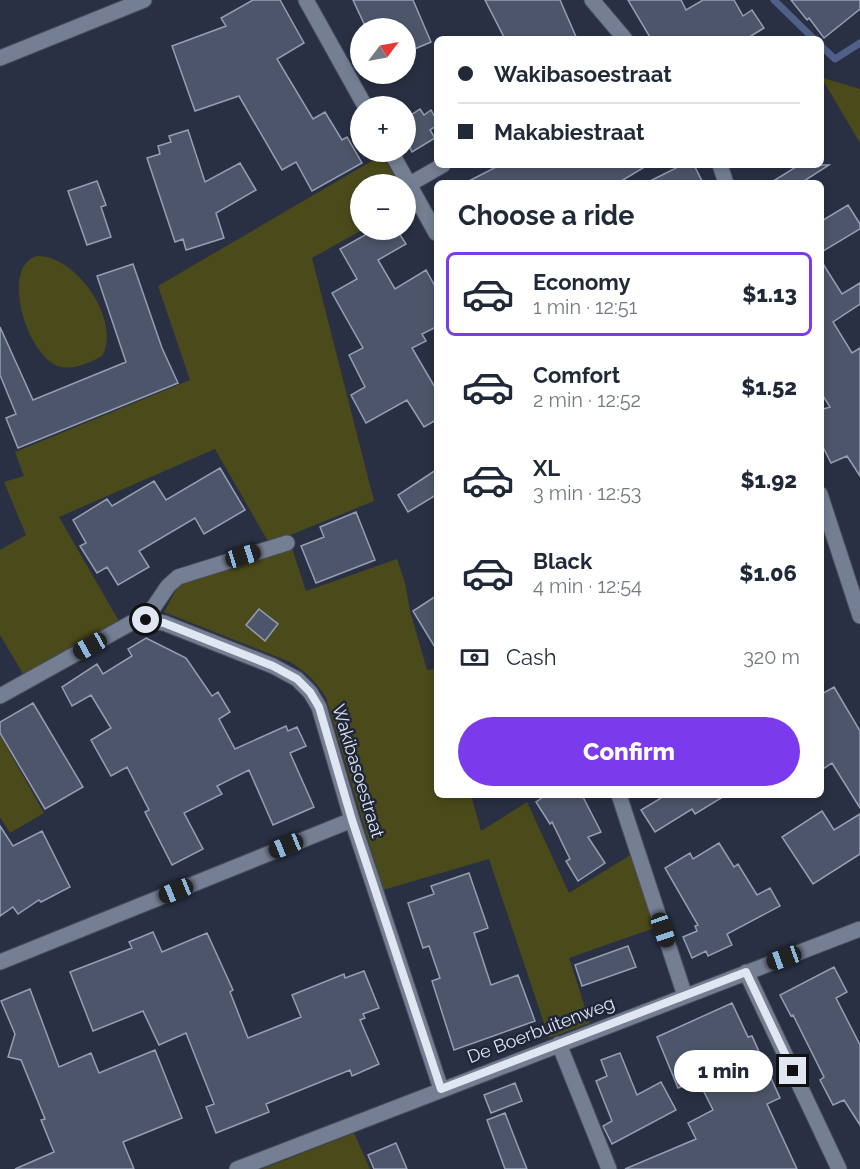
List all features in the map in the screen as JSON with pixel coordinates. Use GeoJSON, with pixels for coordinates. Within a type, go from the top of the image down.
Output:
{"type":"FeatureCollection","features":[{"type":"Feature","properties":{"kind":"street"},"geometry":{"type":"LineString","coordinates":[[0,58],[144,0]]}},
{"type":"Feature","properties":{"kind":"street"},"geometry":{"type":"LineString","coordinates":[[306,0],[359,96]]}},
{"type":"Feature","properties":{"kind":"street"},"geometry":{"type":"LineString","coordinates":[[592,0],[622,36]]}},
{"type":"Feature","properties":{"kind":"street"},"geometry":{"type":"LineString","coordinates":[[416,181],[438,168]]}},
{"type":"Feature","properties":{"kind":"street"},"geometry":{"type":"LineString","coordinates":[[416,195],[434,229]]}},
{"type":"Feature","properties":{"kind":"street"},"geometry":{"type":"LineString","coordinates":[[824,506],[860,616]]}},
{"type":"Feature","properties":{"kind":"street"},"geometry":{"type":"LineString","coordinates":[[0,696],[131,623],[146,620],[168,586],[178,577],[287,543]]}},
{"type":"Feature","properties":{"kind":"street","name":"Wakibasoestraat"},"geometry":{"type":"LineString","coordinates":[[146,620],[164,623],[273,666],[297,679],[310,692],[319,707],[352,820],[441,1089]]}},
{"type":"Feature","properties":{"kind":"street"},"geometry":{"type":"LineString","coordinates":[[620,798],[685,996]]}},
{"type":"Feature","properties":{"kind":"street"},"geometry":{"type":"LineString","coordinates":[[0,962],[352,820]]}},
{"type":"Feature","properties":{"kind":"street","name":"De Boerbuitenweg"},"geometry":{"type":"LineString","coordinates":[[237,1169],[860,929]]}},
{"type":"Feature","properties":{"kind":"street"},"geometry":{"type":"LineString","coordinates":[[746,972],[839,1169]]}},
{"type":"Feature","properties":{"kind":"street"},"geometry":{"type":"LineString","coordinates":[[559,1044],[609,1169]]}},
{"type":"Feature","properties":{"kind":"shaded area"},"geometry":{"type":"Polygon","coordinates":[[[824,78],[860,89],[860,143],[824,82],[824,78]]]}},
{"type":"Feature","properties":{"kind":"shaded area"},"geometry":{"type":"Polygon","coordinates":[[[370,162],[386,162],[393,174],[350,174],[350,237],[312,258],[374,501],[288,536],[306,591],[397,559],[427,670],[434,669],[434,798],[472,798],[481,831],[527,802],[569,893],[632,854],[657,927],[569,958],[590,1023],[549,1038],[489,859],[383,890],[326,698],[306,674],[290,662],[164,612],[183,577],[269,543],[215,449],[59,517],[120,623],[25,677],[0,635],[0,550],[26,535],[4,482],[24,476],[15,452],[190,380],[158,286],[370,162]]]}},
{"type":"Feature","properties":{"kind":"shaded area"},"geometry":{"type":"Polygon","coordinates":[[[37,256],[52,259],[67,266],[92,293],[101,309],[106,326],[107,342],[102,356],[81,366],[69,368],[58,366],[46,359],[36,346],[22,311],[19,292],[20,276],[26,263],[37,256]]]}},
{"type":"Feature","properties":{"kind":"shaded area"},"geometry":{"type":"Polygon","coordinates":[[[0,735],[44,813],[10,833],[0,817],[0,735]]]}},
{"type":"Feature","properties":{"kind":"shaded area"},"geometry":{"type":"Polygon","coordinates":[[[354,1133],[370,1169],[262,1169],[354,1133]]]}},
{"type":"Feature","properties":{"kind":"building"},"geometry":{"type":"Polygon","coordinates":[[[253,0],[280,0],[304,43],[277,59],[313,119],[325,112],[342,140],[347,137],[350,142],[350,162],[362,163],[312,191],[296,162],[282,170],[239,96],[195,111],[172,46],[226,26],[221,18],[253,0]]]}},
{"type":"Feature","properties":{"kind":"building"},"geometry":{"type":"Polygon","coordinates":[[[353,0],[413,0],[431,42],[416,48],[416,18],[361,18],[353,0]]]}},
{"type":"Feature","properties":{"kind":"building"},"geometry":{"type":"Polygon","coordinates":[[[485,0],[560,0],[576,36],[503,36],[485,0]]]}},
{"type":"Feature","properties":{"kind":"building"},"geometry":{"type":"Polygon","coordinates":[[[628,0],[681,0],[686,10],[703,0],[734,0],[743,16],[752,10],[764,28],[751,36],[649,36],[628,0]]]}},
{"type":"Feature","properties":{"kind":"building"},"geometry":{"type":"Polygon","coordinates":[[[791,0],[860,0],[860,9],[824,38],[809,18],[807,20],[791,0]]]}},
{"type":"Feature","properties":{"kind":"building"},"geometry":{"type":"Polygon","coordinates":[[[420,109],[424,115],[431,110],[434,115],[434,127],[430,130],[434,139],[416,150],[416,112],[420,109]]]}},
{"type":"Feature","properties":{"kind":"building"},"geometry":{"type":"Polygon","coordinates":[[[188,130],[205,182],[240,163],[256,190],[216,213],[224,238],[186,250],[183,239],[175,242],[147,158],[160,154],[158,146],[171,142],[169,136],[188,130]]]}},
{"type":"Feature","properties":{"kind":"building"},"geometry":{"type":"Polygon","coordinates":[[[824,165],[829,165],[806,180],[775,180],[794,168],[824,168],[824,165]]]}},
{"type":"Feature","properties":{"kind":"building"},"geometry":{"type":"Polygon","coordinates":[[[494,168],[643,168],[623,180],[471,180],[494,168]]]}},
{"type":"Feature","properties":{"kind":"building"},"geometry":{"type":"Polygon","coordinates":[[[676,168],[696,168],[702,180],[652,180],[676,168]]]}},
{"type":"Feature","properties":{"kind":"building"},"geometry":{"type":"Polygon","coordinates":[[[97,181],[106,205],[101,207],[111,237],[87,245],[68,191],[97,181]]]}},
{"type":"Feature","properties":{"kind":"building"},"geometry":{"type":"Polygon","coordinates":[[[848,205],[860,224],[860,229],[824,251],[824,220],[848,205]]]}},
{"type":"Feature","properties":{"kind":"building"},"geometry":{"type":"Polygon","coordinates":[[[356,240],[403,240],[406,244],[378,260],[395,289],[426,270],[434,284],[434,328],[422,334],[426,341],[412,348],[434,386],[434,421],[424,427],[407,400],[366,423],[351,395],[365,387],[349,355],[363,348],[332,293],[357,279],[340,249],[356,240]]]}},
{"type":"Feature","properties":{"kind":"building"},"geometry":{"type":"Polygon","coordinates":[[[133,264],[162,348],[178,383],[18,448],[6,418],[16,414],[0,375],[0,327],[33,400],[126,362],[97,276],[133,264]]]}},
{"type":"Feature","properties":{"kind":"building"},"geometry":{"type":"Polygon","coordinates":[[[824,265],[842,294],[860,283],[860,304],[833,322],[852,353],[860,348],[860,476],[847,456],[831,463],[824,449],[824,409],[830,407],[824,397],[824,265]]]}},
{"type":"Feature","properties":{"kind":"building"},"geometry":{"type":"Polygon","coordinates":[[[220,468],[245,510],[204,534],[195,518],[139,551],[149,567],[118,585],[107,567],[97,573],[80,546],[86,543],[73,520],[107,499],[112,506],[154,481],[166,500],[220,468]]]}},
{"type":"Feature","properties":{"kind":"building"},"geometry":{"type":"Polygon","coordinates":[[[434,471],[434,496],[408,512],[398,495],[434,471]]]}},
{"type":"Feature","properties":{"kind":"building"},"geometry":{"type":"Polygon","coordinates":[[[356,512],[375,560],[316,583],[301,546],[324,537],[320,527],[356,512]]]}},
{"type":"Feature","properties":{"kind":"building"},"geometry":{"type":"Polygon","coordinates":[[[434,597],[434,646],[413,611],[434,597]]]}},
{"type":"Feature","properties":{"kind":"building"},"geometry":{"type":"Polygon","coordinates":[[[259,609],[278,624],[265,641],[246,625],[259,609]]]}},
{"type":"Feature","properties":{"kind":"building"},"geometry":{"type":"Polygon","coordinates":[[[146,638],[186,658],[212,696],[218,692],[230,712],[219,719],[235,749],[286,726],[288,731],[297,727],[306,746],[290,753],[314,807],[273,825],[249,770],[217,786],[222,794],[184,813],[203,849],[172,865],[145,812],[149,810],[127,767],[111,776],[91,740],[111,728],[91,695],[72,706],[62,687],[97,664],[103,674],[132,656],[128,649],[146,638]]]}},
{"type":"Feature","properties":{"kind":"building"},"geometry":{"type":"Polygon","coordinates":[[[834,687],[860,731],[860,808],[832,763],[824,768],[824,693],[834,687]]]}},
{"type":"Feature","properties":{"kind":"building"},"geometry":{"type":"Polygon","coordinates":[[[33,703],[83,787],[45,809],[0,733],[0,722],[33,703]]]}},
{"type":"Feature","properties":{"kind":"building"},"geometry":{"type":"Polygon","coordinates":[[[542,798],[584,798],[601,832],[588,837],[605,863],[578,881],[566,861],[570,859],[552,822],[550,824],[536,802],[542,798]]]}},
{"type":"Feature","properties":{"kind":"building"},"geometry":{"type":"Polygon","coordinates":[[[661,798],[721,798],[695,814],[692,809],[655,832],[641,810],[661,798]]]}},
{"type":"Feature","properties":{"kind":"building"},"geometry":{"type":"Polygon","coordinates":[[[822,811],[834,830],[860,814],[860,854],[813,884],[782,837],[822,811]]]}},
{"type":"Feature","properties":{"kind":"building"},"geometry":{"type":"Polygon","coordinates":[[[0,826],[13,846],[42,831],[70,887],[41,902],[39,900],[18,914],[13,907],[0,916],[0,826]]]}},
{"type":"Feature","properties":{"kind":"building"},"geometry":{"type":"Polygon","coordinates":[[[719,843],[734,867],[738,864],[757,895],[770,888],[780,906],[727,934],[732,945],[708,956],[706,951],[692,958],[683,937],[697,931],[695,926],[698,925],[665,868],[690,853],[693,859],[719,843]]]}},
{"type":"Feature","properties":{"kind":"building"},"geometry":{"type":"Polygon","coordinates":[[[469,873],[488,928],[474,933],[491,985],[518,975],[535,1021],[454,1050],[432,981],[440,978],[429,946],[423,948],[408,903],[434,894],[431,886],[469,873]]]}},
{"type":"Feature","properties":{"kind":"building"},"geometry":{"type":"Polygon","coordinates":[[[153,932],[162,952],[207,933],[233,990],[230,992],[248,1038],[301,1017],[292,995],[344,974],[345,978],[364,971],[379,1008],[363,1014],[365,1018],[360,1020],[379,1064],[352,1076],[350,1070],[266,1104],[269,1112],[216,1133],[206,1107],[214,1104],[186,1033],[159,1045],[143,1011],[93,1031],[70,972],[132,948],[129,942],[153,932]]]}},
{"type":"Feature","properties":{"kind":"building"},"geometry":{"type":"Polygon","coordinates":[[[628,946],[636,967],[582,986],[575,965],[628,946]]]}},
{"type":"Feature","properties":{"kind":"building"},"geometry":{"type":"Polygon","coordinates":[[[834,967],[847,992],[836,998],[860,1045],[860,1125],[844,1100],[833,1105],[820,1080],[824,1077],[793,1015],[791,1016],[780,995],[834,967]]]}},
{"type":"Feature","properties":{"kind":"building"},"geometry":{"type":"Polygon","coordinates":[[[30,989],[59,1067],[91,1053],[99,1073],[155,1050],[182,1118],[123,1142],[134,1169],[15,1169],[54,1152],[41,1120],[45,1119],[21,1060],[8,1057],[15,1034],[1,1001],[30,989]]]}},
{"type":"Feature","properties":{"kind":"building"},"geometry":{"type":"Polygon","coordinates":[[[732,1003],[748,1037],[752,1036],[780,1098],[767,1104],[797,1169],[625,1169],[696,1139],[688,1123],[713,1110],[698,1080],[678,1088],[657,1037],[732,1003]]]}},
{"type":"Feature","properties":{"kind":"building"},"geometry":{"type":"Polygon","coordinates":[[[620,1053],[637,1095],[661,1082],[676,1110],[612,1144],[603,1126],[612,1121],[596,1081],[607,1076],[601,1060],[620,1053]]]}},
{"type":"Feature","properties":{"kind":"building"},"geometry":{"type":"Polygon","coordinates":[[[515,1083],[522,1101],[491,1113],[484,1095],[515,1083]]]}},
{"type":"Feature","properties":{"kind":"building"},"geometry":{"type":"Polygon","coordinates":[[[505,1113],[527,1169],[505,1169],[487,1120],[505,1113]]]}},
{"type":"Feature","properties":{"kind":"building"},"geometry":{"type":"Polygon","coordinates":[[[396,1143],[407,1169],[374,1169],[368,1155],[396,1143]]]}},
{"type":"Feature","properties":{"kind":"waterway"},"geometry":{"type":"LineString","coordinates":[[774,0],[811,36]]}},
{"type":"Feature","properties":{"kind":"waterway"},"geometry":{"type":"LineString","coordinates":[[824,49],[835,59],[860,43]]}},
{"type":"Feature","properties":{"kind":"route"},"geometry":{"type":"LineString","coordinates":[[146,620],[164,623],[273,666],[297,679],[310,692],[319,707],[352,820],[441,1089],[746,972],[793,1071]]}}]}
